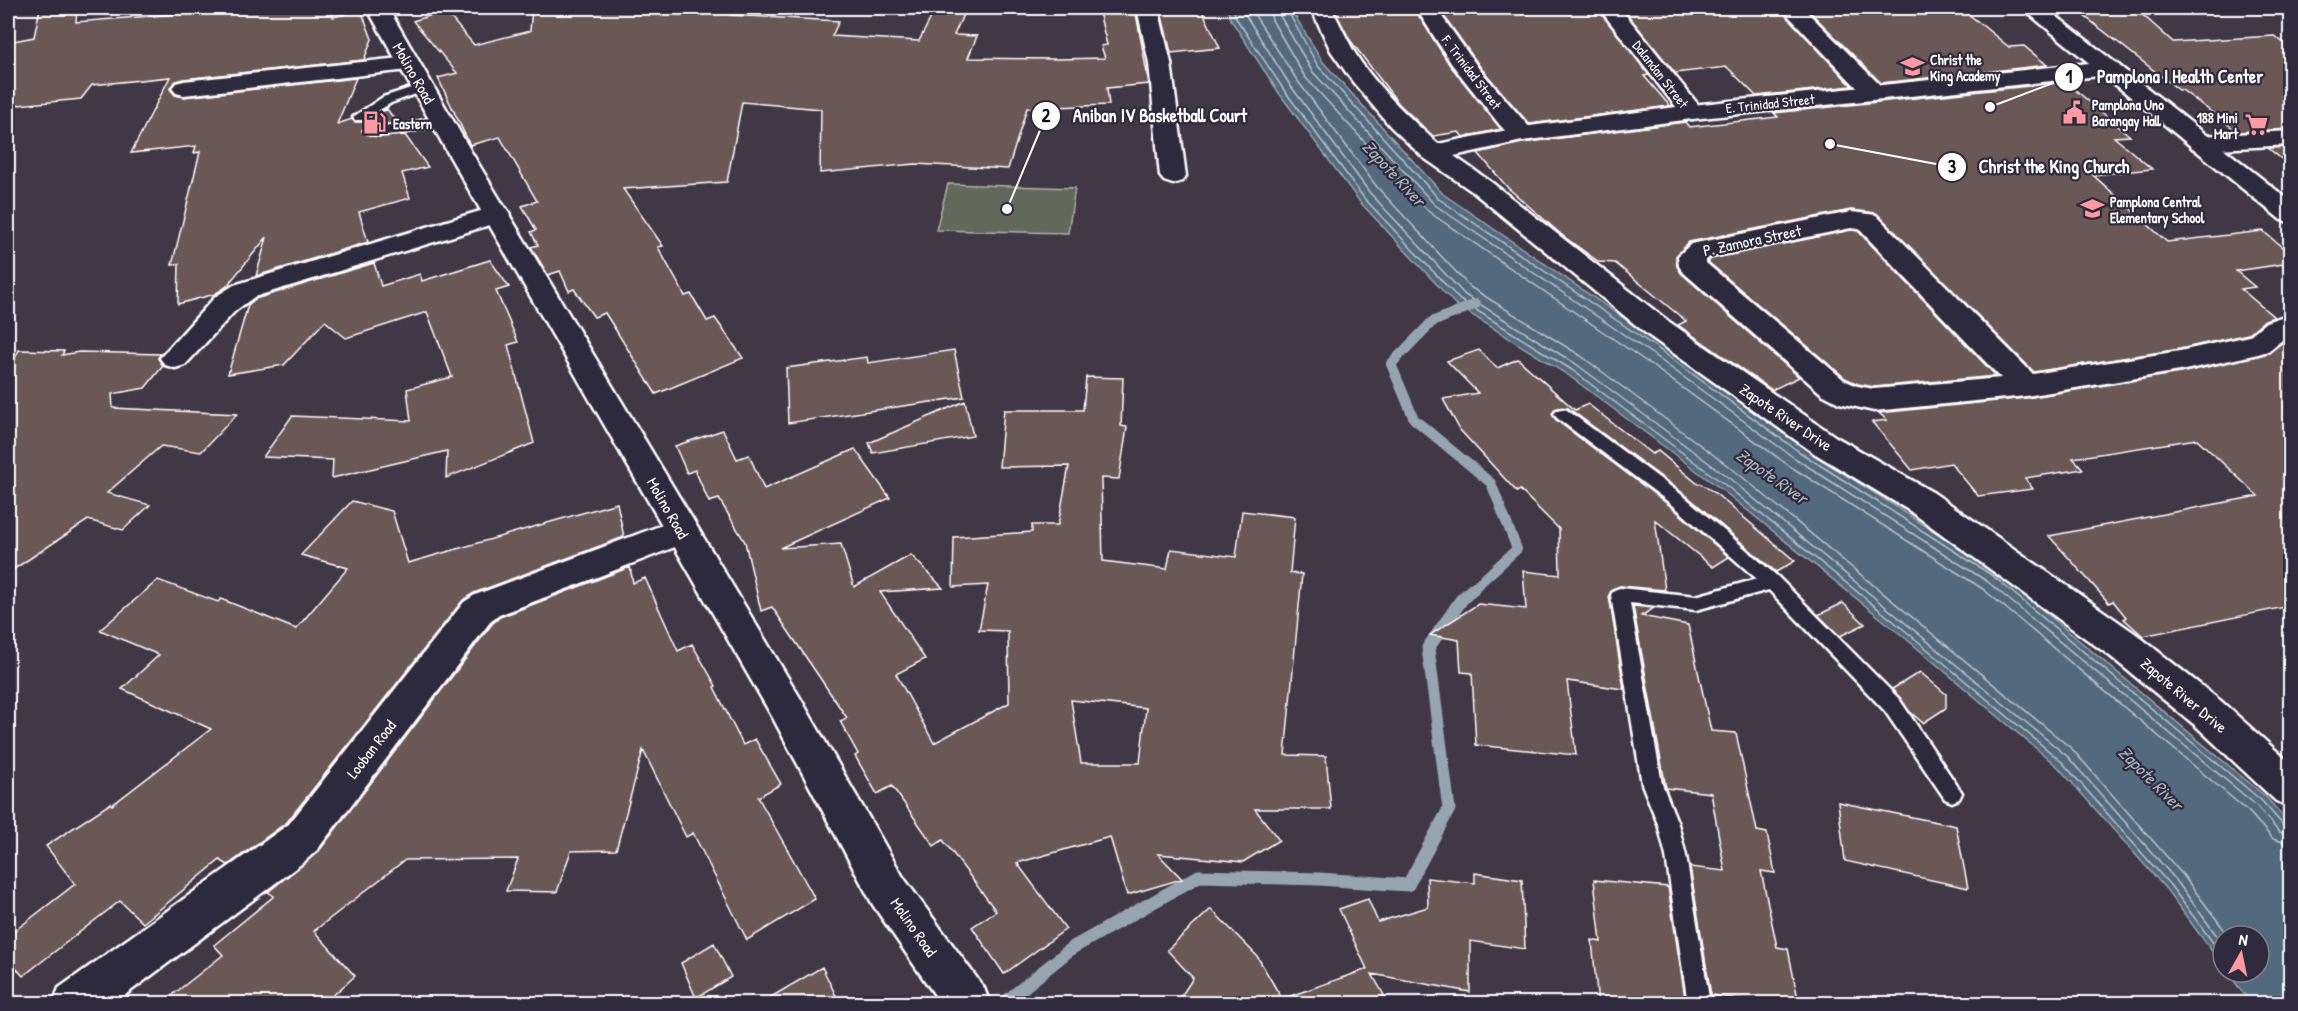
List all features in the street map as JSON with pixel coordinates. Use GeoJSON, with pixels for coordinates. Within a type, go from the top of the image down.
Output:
{"type":"FeatureCollection","features":[{"type":"Feature","properties":{"kind":"main road","name":"Molino Road"},"geometry":{"type":"LineString","coordinates":[[377,8],[786,707],[888,891],[965,1000]]}},
{"type":"Feature","properties":{"kind":"main road"},"geometry":{"type":"LineString","coordinates":[[1147,8],[1160,63],[1173,176]]}},
{"type":"Feature","properties":{"kind":"main road","name":"Zapote River Drive"},"geometry":{"type":"LineString","coordinates":[[1321,8],[1342,51],[1361,77],[1400,122],[1433,153],[1482,187],[1658,328],[1825,445],[1922,502],[2122,645],[2209,714],[2290,788]]}},
{"type":"Feature","properties":{"kind":"main road","name":"F. Trinidad Street"},"geometry":{"type":"LineString","coordinates":[[1426,8],[1456,56],[1488,98],[1522,134]]}},
{"type":"Feature","properties":{"kind":"main road","name":"Dalandan Street"},"geometry":{"type":"LineString","coordinates":[[1609,8],[1692,112]]}},
{"type":"Feature","properties":{"kind":"main road"},"geometry":{"type":"LineString","coordinates":[[1791,8],[1873,91]]}},
{"type":"Feature","properties":{"kind":"main road"},"geometry":{"type":"LineString","coordinates":[[2033,8],[2290,214]]}},
{"type":"Feature","properties":{"kind":"main road","name":"E. Trinidad Street"},"geometry":{"type":"LineString","coordinates":[[1433,153],[1522,134],[1692,112],[1873,91],[2109,68]]}},
{"type":"Feature","properties":{"kind":"main road"},"geometry":{"type":"LineString","coordinates":[[184,88],[416,76]]}},
{"type":"Feature","properties":{"kind":"main road"},"geometry":{"type":"LineString","coordinates":[[2201,143],[2290,138]]}},
{"type":"Feature","properties":{"kind":"main road"},"geometry":{"type":"LineString","coordinates":[[175,358],[225,304],[244,291],[497,214]]}},
{"type":"Feature","properties":{"kind":"main road","name":"P. Zamora Street"},"geometry":{"type":"LineString","coordinates":[[2026,386],[1868,221],[1839,222],[1701,250],[1692,256],[1693,266],[1833,387],[1862,398],[1886,400],[2026,386],[2250,347],[2258,344],[2276,329],[2290,324]]}},
{"type":"Feature","properties":{"kind":"main road","name":"Looban Road"},"geometry":{"type":"LineString","coordinates":[[75,1004],[303,837],[482,608],[681,531]]}},
{"type":"Feature","properties":{"kind":"lane"},"geometry":{"type":"LineString","coordinates":[[359,117],[387,100],[416,76]]}},
{"type":"Feature","properties":{"kind":"lane"},"geometry":{"type":"LineString","coordinates":[[370,130],[400,130],[441,120]]}},
{"type":"Feature","properties":{"kind":"lane"},"geometry":{"type":"LineString","coordinates":[[1562,414],[1680,502],[1772,582],[1892,705],[1953,793]]}},
{"type":"Feature","properties":{"kind":"lane"},"geometry":{"type":"LineString","coordinates":[[1700,1004],[1676,856],[1668,824],[1652,784],[1620,595],[1696,603],[1772,582]]}},
{"type":"Feature","properties":{"kind":"green space"},"geometry":{"type":"Polygon","coordinates":[[[948,184],[1075,188],[1068,233],[936,230],[948,184]]]}},
{"type":"Feature","properties":{"kind":"water","name":"Zapote River"},"geometry":{"type":"Polygon","coordinates":[[[1227,8],[1290,8],[1323,62],[1443,194],[1660,343],[1801,446],[1996,571],[2265,796],[2290,824],[2290,1003],[2251,1003],[2236,984],[2271,984],[2271,924],[2211,924],[2211,950],[2166,889],[2058,767],[1904,637],[1721,489],[1568,375],[1456,305],[1360,202],[1279,93],[1231,20],[1227,8]]]}},
{"type":"Feature","properties":{"kind":"building"},"geometry":{"type":"Polygon","coordinates":[[[40,8],[77,8],[76,22],[175,14],[176,10],[191,8],[331,8],[333,17],[361,10],[372,39],[364,60],[183,79],[174,82],[170,89],[175,95],[184,97],[356,78],[337,124],[352,119],[355,122],[364,122],[387,109],[398,124],[370,124],[362,131],[370,136],[380,137],[405,135],[428,167],[402,173],[410,198],[359,212],[368,242],[256,276],[267,237],[226,287],[215,294],[178,304],[179,264],[172,265],[200,152],[194,153],[196,146],[131,153],[170,77],[92,85],[81,99],[8,106],[8,42],[34,37],[40,8]]]}},
{"type":"Feature","properties":{"kind":"building"},"geometry":{"type":"Polygon","coordinates":[[[532,8],[735,8],[730,15],[839,21],[832,36],[919,41],[936,8],[966,8],[954,35],[977,36],[968,58],[1056,59],[1105,58],[1101,46],[1107,45],[1098,8],[1135,8],[1149,84],[1107,88],[1109,105],[1027,108],[1008,169],[915,164],[820,173],[821,109],[742,102],[727,182],[623,189],[663,246],[658,247],[685,296],[691,294],[707,321],[715,318],[743,358],[656,394],[605,313],[594,317],[574,289],[569,291],[560,271],[548,275],[531,247],[538,245],[531,232],[536,230],[522,206],[537,201],[500,137],[470,145],[438,78],[457,73],[413,21],[445,11],[474,45],[530,31],[532,8]]]}},
{"type":"Feature","properties":{"kind":"building"},"geometry":{"type":"Polygon","coordinates":[[[1160,8],[1201,8],[1220,48],[1171,53],[1160,8]]]}},
{"type":"Feature","properties":{"kind":"building"},"geometry":{"type":"Polygon","coordinates":[[[1333,8],[1414,8],[1449,64],[1501,129],[1463,137],[1459,132],[1433,136],[1399,104],[1350,40],[1333,8]]]}},
{"type":"Feature","properties":{"kind":"building"},"geometry":{"type":"Polygon","coordinates":[[[1438,8],[1597,8],[1649,75],[1644,76],[1670,106],[1529,124],[1481,68],[1438,8]]]}},
{"type":"Feature","properties":{"kind":"building"},"geometry":{"type":"Polygon","coordinates":[[[1622,8],[1779,8],[1852,86],[1756,96],[1727,67],[1675,73],[1622,8]]]}},
{"type":"Feature","properties":{"kind":"building"},"geometry":{"type":"Polygon","coordinates":[[[1806,8],[1961,8],[2009,47],[2024,46],[2047,65],[1881,83],[1806,8]]]}},
{"type":"Feature","properties":{"kind":"building"},"geometry":{"type":"Polygon","coordinates":[[[2074,8],[2135,8],[2173,42],[2274,36],[2290,47],[2290,129],[2238,132],[2179,90],[2074,8]]]}},
{"type":"Feature","properties":{"kind":"building"},"geometry":{"type":"Polygon","coordinates":[[[2066,82],[2130,136],[2114,137],[2152,169],[2093,175],[2167,242],[2263,231],[2290,254],[2290,263],[2236,271],[2255,287],[2241,289],[2274,317],[2265,320],[2248,334],[2180,349],[2034,372],[1876,213],[1851,210],[1689,242],[1676,256],[1677,266],[1681,273],[1799,377],[1772,390],[1678,325],[1686,321],[1615,263],[1599,262],[1563,236],[1508,188],[1478,153],[1522,143],[1685,122],[1689,127],[1778,117],[1774,113],[2066,82]]]}},
{"type":"Feature","properties":{"kind":"building"},"geometry":{"type":"Polygon","coordinates":[[[2290,147],[2290,166],[2268,148],[2290,147]]]}},
{"type":"Feature","properties":{"kind":"building"},"geometry":{"type":"Polygon","coordinates":[[[1851,230],[1858,231],[1996,376],[1874,387],[1858,384],[1845,378],[1708,262],[1711,259],[1851,230]]]}},
{"type":"Feature","properties":{"kind":"building"},"geometry":{"type":"Polygon","coordinates":[[[490,260],[509,287],[496,291],[518,342],[508,345],[534,443],[446,478],[447,451],[332,478],[333,460],[263,457],[292,416],[411,421],[407,389],[452,377],[427,312],[346,338],[325,321],[284,365],[228,374],[248,305],[255,299],[374,263],[381,286],[420,274],[422,281],[490,260]]]}},
{"type":"Feature","properties":{"kind":"building"},"geometry":{"type":"Polygon","coordinates":[[[2290,336],[2290,606],[2143,636],[2124,619],[2126,617],[2113,601],[2109,603],[2049,536],[2258,496],[2197,439],[2073,458],[2083,469],[2025,478],[2033,489],[1978,496],[1951,463],[1912,470],[1872,422],[1887,420],[1879,413],[2026,398],[2180,373],[2269,353],[2290,336]]]}},
{"type":"Feature","properties":{"kind":"building"},"geometry":{"type":"Polygon","coordinates":[[[19,350],[64,351],[62,355],[79,352],[161,354],[158,358],[163,366],[145,388],[112,394],[113,408],[237,414],[201,452],[161,446],[107,493],[150,505],[123,530],[88,520],[8,573],[8,372],[19,350]]]}},
{"type":"Feature","properties":{"kind":"building"},"geometry":{"type":"Polygon","coordinates":[[[954,350],[964,397],[788,423],[786,368],[867,357],[868,363],[954,350]]]}},
{"type":"Feature","properties":{"kind":"building"},"geometry":{"type":"Polygon","coordinates":[[[1479,350],[1497,368],[1518,359],[1575,410],[1588,404],[1652,454],[1658,451],[1698,484],[1700,483],[1715,493],[1795,561],[1776,572],[1687,496],[1568,408],[1555,409],[1552,414],[1556,420],[1673,508],[1729,557],[1713,567],[1655,520],[1665,590],[1620,586],[1612,589],[1609,595],[1624,689],[1567,681],[1576,755],[1476,745],[1472,673],[1461,672],[1459,640],[1430,635],[1478,604],[1526,609],[1523,571],[1560,575],[1559,529],[1520,490],[1517,492],[1460,430],[1443,399],[1478,393],[1447,361],[1479,350]]]}},
{"type":"Feature","properties":{"kind":"building"},"geometry":{"type":"Polygon","coordinates":[[[1086,377],[1123,378],[1121,426],[1127,427],[1119,479],[1101,478],[1103,561],[1167,569],[1171,549],[1236,557],[1242,511],[1295,517],[1290,573],[1302,574],[1285,755],[1326,756],[1331,809],[1255,809],[1279,840],[1243,862],[1158,854],[1182,879],[1127,895],[1110,837],[1017,863],[1066,929],[1004,974],[972,927],[996,911],[943,840],[934,846],[892,786],[877,794],[855,756],[858,754],[840,721],[847,718],[772,607],[761,611],[745,542],[719,499],[709,502],[695,470],[687,473],[675,446],[723,430],[737,459],[749,455],[764,489],[855,449],[890,498],[780,548],[841,544],[854,587],[911,555],[943,588],[880,592],[925,659],[896,674],[934,743],[1009,703],[1008,631],[979,630],[988,585],[953,587],[954,537],[1032,532],[1032,525],[1058,525],[1069,466],[999,467],[1004,410],[1083,410],[1086,377]],[[1071,700],[1081,763],[1140,763],[1146,708],[1071,700]]]}},
{"type":"Feature","properties":{"kind":"building"},"geometry":{"type":"Polygon","coordinates":[[[965,401],[973,436],[873,453],[869,443],[965,401]]]}},
{"type":"Feature","properties":{"kind":"building"},"geometry":{"type":"Polygon","coordinates":[[[352,501],[392,511],[408,563],[617,503],[624,537],[474,593],[463,600],[287,822],[228,865],[220,860],[143,923],[120,901],[23,976],[8,959],[8,936],[75,884],[46,846],[111,803],[112,805],[211,729],[122,689],[159,655],[100,630],[158,580],[218,602],[221,599],[296,629],[348,568],[301,555],[352,501]]]}},
{"type":"Feature","properties":{"kind":"building"},"geometry":{"type":"Polygon","coordinates":[[[630,567],[633,583],[645,578],[678,651],[692,644],[716,686],[714,687],[743,745],[755,739],[781,784],[758,797],[815,899],[747,940],[693,833],[686,837],[643,750],[616,850],[571,851],[557,892],[506,891],[518,859],[405,860],[314,931],[355,976],[323,1004],[161,1004],[223,955],[214,945],[274,896],[268,892],[319,851],[492,624],[500,617],[630,567]]]}},
{"type":"Feature","properties":{"kind":"building"},"geometry":{"type":"Polygon","coordinates":[[[1843,603],[1865,624],[1840,636],[1818,615],[1843,603]]]}},
{"type":"Feature","properties":{"kind":"building"},"geometry":{"type":"Polygon","coordinates":[[[1633,606],[1654,608],[1641,616],[1688,625],[1711,731],[1736,733],[1757,831],[1767,833],[1775,873],[1761,871],[1777,947],[1788,949],[1799,1004],[1773,1004],[1711,995],[1690,867],[1725,871],[1711,793],[1666,788],[1633,606]]]}},
{"type":"Feature","properties":{"kind":"building"},"geometry":{"type":"Polygon","coordinates":[[[1920,672],[1946,694],[1946,708],[1923,723],[1909,711],[1892,689],[1920,672]]]}},
{"type":"Feature","properties":{"kind":"building"},"geometry":{"type":"Polygon","coordinates":[[[1838,802],[1956,826],[1968,888],[1845,861],[1838,802]]]}},
{"type":"Feature","properties":{"kind":"building"},"geometry":{"type":"Polygon","coordinates":[[[1475,873],[1522,880],[1525,949],[1470,941],[1470,992],[1372,974],[1389,1004],[1176,1004],[1193,978],[1167,950],[1211,909],[1257,956],[1282,999],[1367,969],[1339,909],[1368,899],[1378,922],[1428,907],[1427,878],[1475,883],[1475,873]]]}},
{"type":"Feature","properties":{"kind":"building"},"geometry":{"type":"Polygon","coordinates":[[[1594,880],[1668,887],[1686,1004],[1598,1004],[1592,940],[1601,942],[1594,880]]]}},
{"type":"Feature","properties":{"kind":"building"},"geometry":{"type":"Polygon","coordinates":[[[714,943],[731,977],[696,998],[681,963],[714,943]]]}},
{"type":"Feature","properties":{"kind":"building"},"geometry":{"type":"Polygon","coordinates":[[[822,967],[840,1004],[759,1004],[822,967]]]}},
{"type":"Feature","properties":{"kind":"waterway"},"geometry":{"type":"LineString","coordinates":[[1472,590],[1517,549],[1491,483],[1414,419],[1391,364],[1432,322],[1476,304]]}},
{"type":"Feature","properties":{"kind":"waterway"},"geometry":{"type":"LineString","coordinates":[[1003,1004],[1072,948],[1199,876],[1319,879],[1408,885],[1449,809],[1428,648],[1462,599],[1473,589]]}},
{"type":"Feature","properties":{"kind":"place","name":"Christ the King Academy"},"geometry":{"type":"Point","coordinates":[1912,67]}},
{"type":"Feature","properties":{"kind":"place","name":"Pamplona I Health Center"},"geometry":{"type":"Point","coordinates":[1990,107]}},
{"type":"Feature","properties":{"kind":"place","name":"Pamplona Uno Barangay Hall"},"geometry":{"type":"Point","coordinates":[2074,112]}},
{"type":"Feature","properties":{"kind":"place","name":"Eastern"},"geometry":{"type":"Point","coordinates":[375,123]}},
{"type":"Feature","properties":{"kind":"place","name":"188 Mini Mart"},"geometry":{"type":"Point","coordinates":[2256,125]}},
{"type":"Feature","properties":{"kind":"place","name":"Christ the King Church"},"geometry":{"type":"Point","coordinates":[1830,144]}},
{"type":"Feature","properties":{"kind":"place","name":"Aniban IV Basketball Court"},"geometry":{"type":"Point","coordinates":[1007,209]}},
{"type":"Feature","properties":{"kind":"place","name":"Pamplona Central Elementary School"},"geometry":{"type":"Point","coordinates":[2092,209]}}]}
